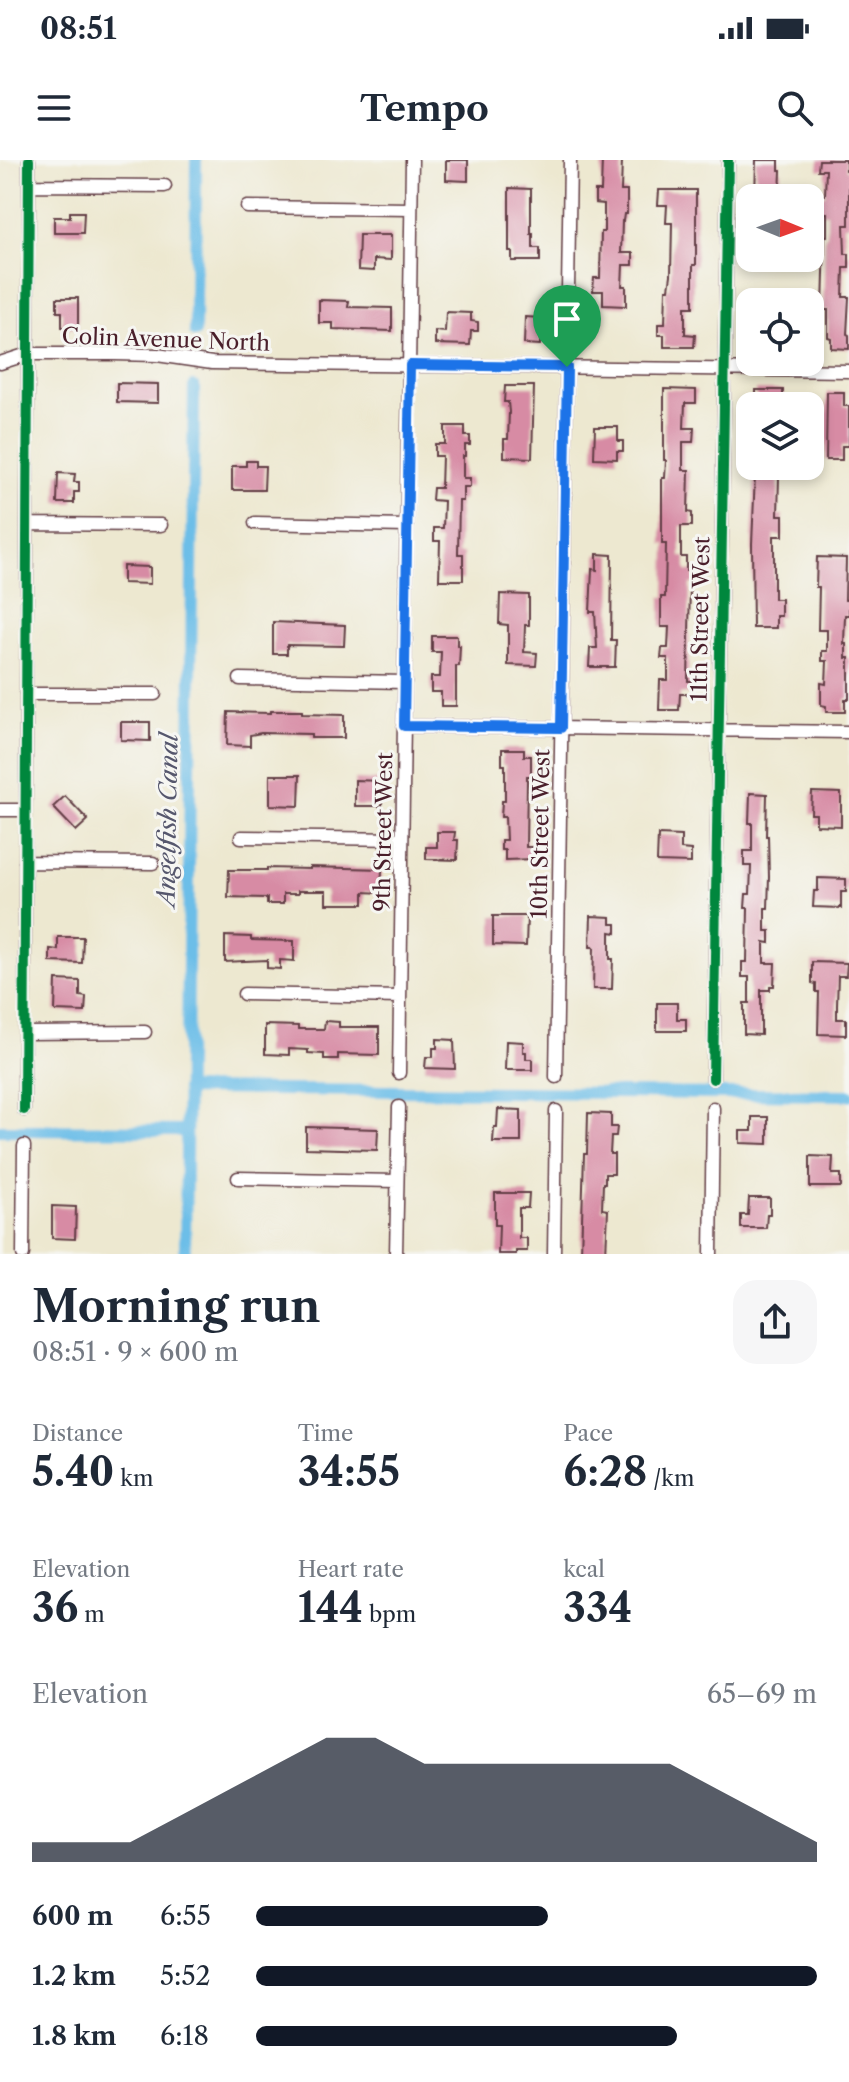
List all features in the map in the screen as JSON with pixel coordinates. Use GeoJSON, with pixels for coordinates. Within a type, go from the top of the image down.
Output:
{"type":"FeatureCollection","features":[{"type":"Feature","properties":{"kind":"street"},"geometry":{"type":"LineString","coordinates":[[24,1110],[29,160]]}},
{"type":"Feature","properties":{"kind":"street","name":"9th Street West"},"geometry":{"type":"LineString","coordinates":[[399,1073],[412,160]]}},
{"type":"Feature","properties":{"kind":"street","name":"10th Street West"},"geometry":{"type":"LineString","coordinates":[[556,1077],[570,160]]}},
{"type":"Feature","properties":{"kind":"street","name":"11th Street West"},"geometry":{"type":"LineString","coordinates":[[713,1079],[728,160]]}},
{"type":"Feature","properties":{"kind":"street"},"geometry":{"type":"LineString","coordinates":[[29,185],[165,186]]}},
{"type":"Feature","properties":{"kind":"street"},"geometry":{"type":"LineString","coordinates":[[247,207],[411,209]]}},
{"type":"Feature","properties":{"kind":"street","name":"Colin Avenue North"},"geometry":{"type":"LineString","coordinates":[[0,363],[28,354],[157,355],[212,363],[849,371]]}},
{"type":"Feature","properties":{"kind":"street"},"geometry":{"type":"LineString","coordinates":[[255,523],[407,526]]}},
{"type":"Feature","properties":{"kind":"street"},"geometry":{"type":"LineString","coordinates":[[28,524],[161,525]]}},
{"type":"Feature","properties":{"kind":"street"},"geometry":{"type":"LineString","coordinates":[[240,679],[405,682]]}},
{"type":"Feature","properties":{"kind":"street"},"geometry":{"type":"LineString","coordinates":[[26,694],[155,694]]}},
{"type":"Feature","properties":{"kind":"street"},"geometry":{"type":"LineString","coordinates":[[404,726],[849,732]]}},
{"type":"Feature","properties":{"kind":"street"},"geometry":{"type":"LineString","coordinates":[[0,810],[25,810]]}},
{"type":"Feature","properties":{"kind":"street"},"geometry":{"type":"LineString","coordinates":[[241,837],[402,839]]}},
{"type":"Feature","properties":{"kind":"street"},"geometry":{"type":"LineString","coordinates":[[25,862],[153,863]]}},
{"type":"Feature","properties":{"kind":"street"},"geometry":{"type":"LineString","coordinates":[[244,994],[400,997]]}},
{"type":"Feature","properties":{"kind":"street"},"geometry":{"type":"LineString","coordinates":[[25,1033],[145,1032]]}},
{"type":"Feature","properties":{"kind":"street"},"geometry":{"type":"LineString","coordinates":[[396,1254],[399,1107]]}},
{"type":"Feature","properties":{"kind":"street"},"geometry":{"type":"LineString","coordinates":[[711,1254],[713,1108]]}},
{"type":"Feature","properties":{"kind":"street"},"geometry":{"type":"LineString","coordinates":[[554,1254],[556,1111]]}},
{"type":"Feature","properties":{"kind":"street"},"geometry":{"type":"LineString","coordinates":[[23,1254],[24,1146]]}},
{"type":"Feature","properties":{"kind":"street"},"geometry":{"type":"LineString","coordinates":[[238,1178],[397,1181]]}},
{"type":"Feature","properties":{"kind":"building"},"geometry":{"type":"Polygon","coordinates":[[[446,160],[468,160],[468,181],[446,180],[446,160]]]}},
{"type":"Feature","properties":{"kind":"building"},"geometry":{"type":"Polygon","coordinates":[[[602,160],[622,160],[621,191],[627,191],[627,214],[624,214],[622,221],[621,253],[633,253],[633,265],[623,265],[622,286],[626,286],[626,306],[603,305],[603,291],[593,291],[594,278],[600,278],[601,232],[604,232],[604,204],[595,203],[595,191],[601,191],[602,160]]]}},
{"type":"Feature","properties":{"kind":"building"},"geometry":{"type":"Polygon","coordinates":[[[756,160],[779,160],[780,184],[755,184],[756,160]]]}},
{"type":"Feature","properties":{"kind":"building"},"geometry":{"type":"Polygon","coordinates":[[[819,160],[846,160],[846,170],[849,170],[849,225],[844,225],[849,268],[844,268],[843,297],[849,297],[849,349],[831,348],[831,338],[828,337],[828,310],[824,310],[824,288],[826,170],[818,170],[819,160]]]}},
{"type":"Feature","properties":{"kind":"building"},"geometry":{"type":"Polygon","coordinates":[[[509,188],[531,189],[531,234],[533,248],[540,248],[540,261],[512,261],[512,251],[509,251],[509,188]]]}},
{"type":"Feature","properties":{"kind":"building"},"geometry":{"type":"Polygon","coordinates":[[[659,190],[696,190],[693,307],[685,307],[685,334],[695,335],[694,347],[664,347],[664,335],[658,335],[658,324],[665,324],[666,289],[669,289],[671,275],[672,223],[666,223],[667,205],[658,205],[659,190]]]}},
{"type":"Feature","properties":{"kind":"building"},"geometry":{"type":"Polygon","coordinates":[[[70,212],[84,212],[83,233],[54,233],[54,217],[70,217],[70,212]]]}},
{"type":"Feature","properties":{"kind":"building"},"geometry":{"type":"Polygon","coordinates":[[[359,235],[391,235],[391,260],[374,259],[374,271],[358,270],[359,235]]]}},
{"type":"Feature","properties":{"kind":"building"},"geometry":{"type":"Polygon","coordinates":[[[57,298],[78,298],[78,328],[62,328],[62,312],[57,312],[57,298]]]}},
{"type":"Feature","properties":{"kind":"building"},"geometry":{"type":"Polygon","coordinates":[[[319,300],[349,301],[348,307],[392,308],[392,331],[333,329],[333,323],[319,323],[319,300]]]}},
{"type":"Feature","properties":{"kind":"building"},"geometry":{"type":"Polygon","coordinates":[[[446,312],[471,313],[471,321],[478,322],[478,331],[471,331],[470,345],[435,344],[435,331],[445,332],[446,312]]]}},
{"type":"Feature","properties":{"kind":"building"},"geometry":{"type":"Polygon","coordinates":[[[525,317],[541,318],[540,345],[524,344],[525,317]]]}},
{"type":"Feature","properties":{"kind":"building"},"geometry":{"type":"Polygon","coordinates":[[[117,383],[158,384],[158,403],[117,402],[117,383]]]}},
{"type":"Feature","properties":{"kind":"building"},"geometry":{"type":"Polygon","coordinates":[[[505,386],[534,386],[532,458],[504,457],[509,412],[508,402],[504,402],[505,386]]]}},
{"type":"Feature","properties":{"kind":"building"},"geometry":{"type":"Polygon","coordinates":[[[664,389],[696,390],[696,403],[685,403],[684,428],[694,428],[693,442],[683,442],[683,470],[689,470],[688,512],[692,513],[692,526],[681,526],[681,557],[686,557],[686,571],[694,571],[694,584],[690,584],[688,681],[693,681],[693,694],[680,694],[679,710],[659,710],[660,680],[668,680],[668,658],[661,658],[662,648],[668,648],[669,627],[661,627],[666,544],[662,544],[662,478],[665,478],[666,460],[664,389]]]}},
{"type":"Feature","properties":{"kind":"building"},"geometry":{"type":"Polygon","coordinates":[[[756,390],[783,390],[783,392],[756,390]]]}},
{"type":"Feature","properties":{"kind":"building"},"geometry":{"type":"Polygon","coordinates":[[[827,392],[844,392],[844,406],[849,406],[849,446],[842,446],[842,460],[826,460],[827,392]]]}},
{"type":"Feature","properties":{"kind":"building"},"geometry":{"type":"Polygon","coordinates":[[[445,426],[465,426],[465,436],[470,436],[470,445],[465,445],[463,456],[463,478],[470,478],[470,487],[463,487],[463,501],[459,501],[458,554],[463,554],[463,580],[439,580],[440,541],[434,541],[434,528],[443,528],[444,501],[432,500],[433,488],[441,488],[442,456],[435,456],[435,444],[445,444],[445,426]]]}},
{"type":"Feature","properties":{"kind":"building"},"geometry":{"type":"Polygon","coordinates":[[[595,427],[618,427],[618,441],[623,441],[623,451],[617,451],[617,459],[594,458],[595,427]]]}},
{"type":"Feature","properties":{"kind":"building"},"geometry":{"type":"Polygon","coordinates":[[[246,461],[256,461],[256,466],[265,466],[264,490],[232,490],[232,466],[246,466],[246,461]]]}},
{"type":"Feature","properties":{"kind":"building"},"geometry":{"type":"Polygon","coordinates":[[[58,473],[75,474],[74,482],[79,482],[79,492],[74,492],[74,503],[57,503],[58,473]]]}},
{"type":"Feature","properties":{"kind":"building"},"geometry":{"type":"Polygon","coordinates":[[[755,480],[779,480],[778,515],[783,515],[783,536],[774,536],[774,599],[781,599],[781,616],[776,616],[776,628],[753,628],[755,480]]]}},
{"type":"Feature","properties":{"kind":"building"},"geometry":{"type":"Polygon","coordinates":[[[597,554],[612,555],[611,640],[616,640],[615,667],[589,667],[590,648],[597,648],[595,612],[590,612],[592,569],[597,570],[597,554]]]}},
{"type":"Feature","properties":{"kind":"building"},"geometry":{"type":"Polygon","coordinates":[[[817,557],[846,558],[845,600],[849,600],[849,615],[845,615],[844,644],[846,658],[849,658],[849,699],[845,699],[845,712],[826,712],[826,706],[821,705],[821,683],[826,684],[827,661],[822,661],[822,651],[827,651],[827,630],[818,630],[817,557]]]}},
{"type":"Feature","properties":{"kind":"building"},"geometry":{"type":"Polygon","coordinates":[[[123,566],[150,567],[150,584],[123,583],[123,566]]]}},
{"type":"Feature","properties":{"kind":"building"},"geometry":{"type":"Polygon","coordinates":[[[500,594],[529,595],[529,625],[525,625],[524,652],[537,653],[536,666],[508,665],[508,625],[499,624],[500,594]]]}},
{"type":"Feature","properties":{"kind":"building"},"geometry":{"type":"Polygon","coordinates":[[[273,622],[345,625],[344,646],[287,645],[287,654],[273,654],[273,622]]]}},
{"type":"Feature","properties":{"kind":"building"},"geometry":{"type":"Polygon","coordinates":[[[432,636],[457,636],[457,646],[460,646],[459,666],[456,666],[456,706],[441,706],[441,692],[431,692],[431,677],[440,677],[441,652],[432,652],[432,636]]]}},
{"type":"Feature","properties":{"kind":"building"},"geometry":{"type":"Polygon","coordinates":[[[228,712],[344,715],[344,738],[261,733],[250,735],[250,746],[227,745],[228,712]]]}},
{"type":"Feature","properties":{"kind":"building"},"geometry":{"type":"Polygon","coordinates":[[[121,722],[150,722],[150,741],[121,740],[121,722]]]}},
{"type":"Feature","properties":{"kind":"building"},"geometry":{"type":"Polygon","coordinates":[[[502,749],[524,749],[524,756],[531,756],[531,776],[527,776],[526,847],[534,847],[534,859],[505,860],[505,850],[501,850],[501,840],[506,840],[505,817],[501,817],[502,801],[505,801],[502,749]]]}},
{"type":"Feature","properties":{"kind":"building"},"geometry":{"type":"Polygon","coordinates":[[[270,775],[300,775],[299,806],[270,805],[270,775]]]}},
{"type":"Feature","properties":{"kind":"building"},"geometry":{"type":"Polygon","coordinates":[[[355,780],[382,781],[382,806],[355,806],[355,780]]]}},
{"type":"Feature","properties":{"kind":"building"},"geometry":{"type":"Polygon","coordinates":[[[812,792],[841,793],[841,826],[816,825],[816,814],[811,814],[812,792]]]}},
{"type":"Feature","properties":{"kind":"building"},"geometry":{"type":"Polygon","coordinates":[[[750,793],[767,794],[769,877],[765,931],[770,931],[770,943],[764,942],[764,963],[775,963],[774,986],[770,986],[770,990],[761,990],[761,1035],[744,1034],[744,1003],[749,1003],[749,977],[742,977],[742,962],[747,962],[748,908],[745,908],[746,894],[750,894],[751,866],[744,866],[744,851],[752,851],[750,793]]]}},
{"type":"Feature","properties":{"kind":"building"},"geometry":{"type":"Polygon","coordinates":[[[65,796],[88,820],[76,831],[53,807],[65,796]]]}},
{"type":"Feature","properties":{"kind":"building"},"geometry":{"type":"Polygon","coordinates":[[[437,832],[455,832],[454,840],[458,840],[457,860],[426,859],[426,847],[437,847],[437,832]]]}},
{"type":"Feature","properties":{"kind":"building"},"geometry":{"type":"Polygon","coordinates":[[[658,835],[681,836],[681,849],[691,850],[691,863],[657,862],[658,835]]]}},
{"type":"Feature","properties":{"kind":"building"},"geometry":{"type":"Polygon","coordinates":[[[310,867],[382,869],[381,893],[364,892],[364,904],[326,904],[326,891],[283,894],[283,904],[267,904],[267,898],[228,897],[229,870],[310,867]]]}},
{"type":"Feature","properties":{"kind":"building"},"geometry":{"type":"Polygon","coordinates":[[[818,878],[846,879],[846,892],[841,892],[841,908],[813,907],[818,878]]]}},
{"type":"Feature","properties":{"kind":"building"},"geometry":{"type":"Polygon","coordinates":[[[493,916],[527,916],[526,946],[493,945],[493,916]]]}},
{"type":"Feature","properties":{"kind":"building"},"geometry":{"type":"Polygon","coordinates":[[[591,916],[611,917],[611,924],[616,924],[616,933],[610,932],[612,989],[593,989],[591,916]]]}},
{"type":"Feature","properties":{"kind":"building"},"geometry":{"type":"Polygon","coordinates":[[[225,936],[294,941],[294,961],[280,960],[280,969],[267,968],[267,960],[225,962],[225,936]]]}},
{"type":"Feature","properties":{"kind":"building"},"geometry":{"type":"Polygon","coordinates":[[[58,937],[83,937],[82,963],[50,962],[50,949],[58,950],[58,937]]]}},
{"type":"Feature","properties":{"kind":"building"},"geometry":{"type":"Polygon","coordinates":[[[812,962],[847,963],[846,976],[838,976],[837,1005],[837,1019],[846,1019],[846,1035],[818,1034],[819,992],[816,992],[816,984],[812,983],[812,962]]]}},
{"type":"Feature","properties":{"kind":"building"},"geometry":{"type":"Polygon","coordinates":[[[56,980],[80,981],[80,996],[86,997],[85,1012],[55,1011],[56,980]]]}},
{"type":"Feature","properties":{"kind":"building"},"geometry":{"type":"Polygon","coordinates":[[[657,1003],[677,1003],[677,1019],[686,1019],[686,1031],[657,1031],[657,1003]]]}},
{"type":"Feature","properties":{"kind":"building"},"geometry":{"type":"Polygon","coordinates":[[[325,1021],[339,1022],[339,1027],[379,1027],[379,1055],[338,1054],[338,1059],[324,1059],[324,1054],[289,1049],[289,1055],[265,1054],[265,1025],[324,1029],[325,1021]]]}},
{"type":"Feature","properties":{"kind":"building"},"geometry":{"type":"Polygon","coordinates":[[[437,1039],[454,1040],[455,1069],[425,1068],[426,1057],[433,1057],[433,1048],[437,1048],[437,1039]]]}},
{"type":"Feature","properties":{"kind":"building"},"geometry":{"type":"Polygon","coordinates":[[[506,1041],[523,1042],[526,1059],[532,1059],[532,1070],[505,1070],[506,1041]]]}},
{"type":"Feature","properties":{"kind":"building"},"geometry":{"type":"Polygon","coordinates":[[[498,1109],[521,1110],[521,1142],[493,1142],[498,1109]]]}},
{"type":"Feature","properties":{"kind":"building"},"geometry":{"type":"Polygon","coordinates":[[[588,1113],[611,1114],[611,1127],[617,1127],[616,1136],[611,1136],[610,1154],[614,1154],[614,1174],[605,1174],[603,1183],[602,1209],[608,1210],[606,1254],[581,1254],[588,1113]]]}},
{"type":"Feature","properties":{"kind":"building"},"geometry":{"type":"Polygon","coordinates":[[[752,1117],[768,1117],[768,1144],[740,1143],[740,1131],[752,1131],[752,1117]]]}},
{"type":"Feature","properties":{"kind":"building"},"geometry":{"type":"Polygon","coordinates":[[[306,1127],[378,1129],[377,1150],[306,1148],[306,1127]]]}},
{"type":"Feature","properties":{"kind":"building"},"geometry":{"type":"Polygon","coordinates":[[[810,1156],[833,1157],[832,1174],[841,1174],[841,1187],[810,1187],[810,1156]]]}},
{"type":"Feature","properties":{"kind":"building"},"geometry":{"type":"Polygon","coordinates":[[[495,1193],[529,1193],[528,1208],[519,1208],[519,1238],[527,1238],[527,1251],[498,1254],[499,1225],[495,1225],[495,1193]]]}},
{"type":"Feature","properties":{"kind":"building"},"geometry":{"type":"Polygon","coordinates":[[[749,1198],[770,1198],[766,1228],[741,1228],[741,1215],[748,1215],[749,1198]]]}},
{"type":"Feature","properties":{"kind":"building"},"geometry":{"type":"Polygon","coordinates":[[[52,1206],[76,1207],[75,1239],[52,1238],[52,1206]]]}},
{"type":"Feature","properties":{"kind":"waterway","name":"Angelfish Canal"},"geometry":{"type":"LineString","coordinates":[[195,332],[196,160]]}},
{"type":"Feature","properties":{"kind":"waterway","name":"Angelfish Canal"},"geometry":{"type":"LineString","coordinates":[[185,1254],[194,387]]}},
{"type":"Feature","properties":{"kind":"waterway"},"geometry":{"type":"LineString","coordinates":[[186,1089],[849,1095]]}},
{"type":"Feature","properties":{"kind":"waterway"},"geometry":{"type":"LineString","coordinates":[[0,1130],[186,1131]]}},
{"type":"Feature","properties":{"kind":"cycle path"},"geometry":{"type":"LineString","coordinates":[[24,1110],[29,160]]}},
{"type":"Feature","properties":{"kind":"cycle path"},"geometry":{"type":"LineString","coordinates":[[713,1079],[728,160]]}},
{"type":"Feature","properties":{"kind":"route"},"geometry":{"type":"LineString","coordinates":[[410,365],[567,367],[561,728],[404,726],[410,365]]}}]}
